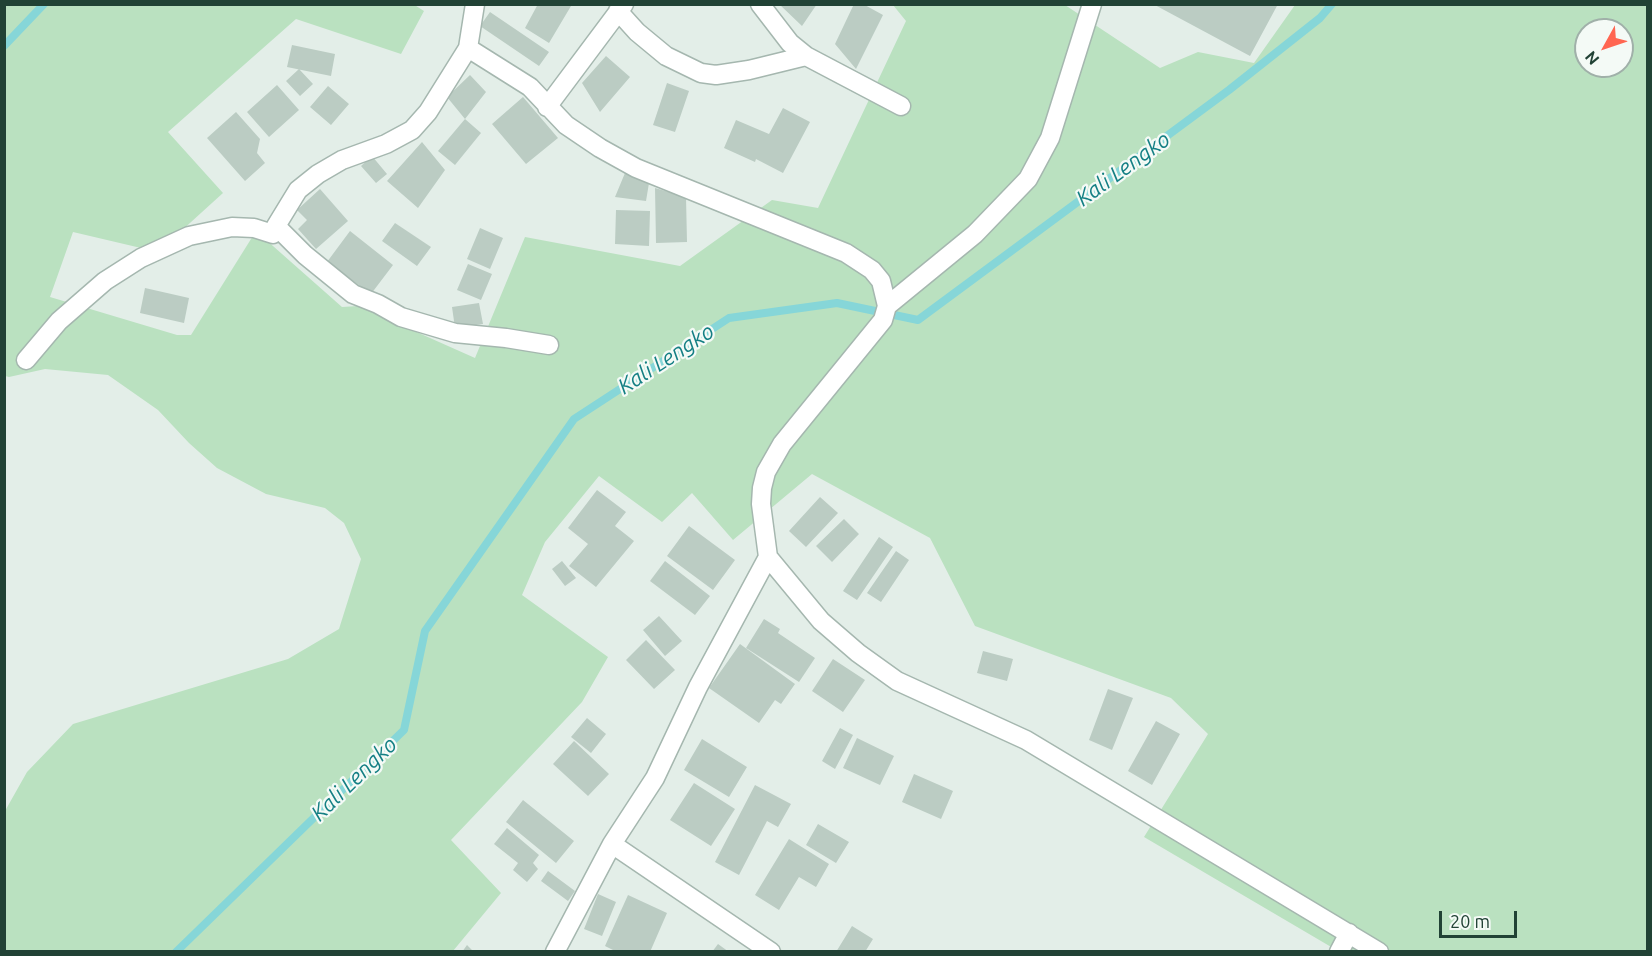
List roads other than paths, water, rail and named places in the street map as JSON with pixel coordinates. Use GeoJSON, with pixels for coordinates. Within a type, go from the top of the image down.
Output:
{"type":"FeatureCollection","features":[{"type":"Feature","properties":{"kind":"street"},"geometry":{"type":"LineString","coordinates":[[26,360],[59,321],[105,280],[141,258],[189,236],[232,227],[254,228],[273,234],[298,190],[318,174],[342,160],[386,144],[412,130],[428,112],[468,48],[476,4]]}},
{"type":"Feature","properties":{"kind":"street"},"geometry":{"type":"LineString","coordinates":[[760,4],[790,43],[806,56],[901,106]]}},
{"type":"Feature","properties":{"kind":"street"},"geometry":{"type":"LineString","coordinates":[[1092,4],[1050,138],[1028,179],[975,234],[885,312],[782,444],[766,472],[762,488],[761,504],[768,557],[821,621],[858,653],[897,681],[1026,740],[1379,951]]}},
{"type":"Feature","properties":{"kind":"street"},"geometry":{"type":"LineString","coordinates":[[548,107],[621,8],[637,32],[666,56],[700,73],[716,75],[749,70],[806,56]]}},
{"type":"Feature","properties":{"kind":"street"},"geometry":{"type":"LineString","coordinates":[[468,48],[530,87],[566,125],[600,148],[636,168],[846,253],[872,270],[881,281],[885,312]]}},
{"type":"Feature","properties":{"kind":"street"},"geometry":{"type":"LineString","coordinates":[[276,226],[305,255],[353,294],[401,317],[455,333],[549,345]]}},
{"type":"Feature","properties":{"kind":"street"},"geometry":{"type":"LineString","coordinates":[[555,951],[612,844],[655,778],[698,687],[768,557]]}},
{"type":"Feature","properties":{"kind":"street"},"geometry":{"type":"LineString","coordinates":[[612,844],[771,951]]}},
{"type":"Feature","properties":{"kind":"street"},"geometry":{"type":"LineString","coordinates":[[1338,951],[1349,933]]}},
{"type":"Feature","properties":{"kind":"waterway"},"geometry":{"type":"LineString","coordinates":[[4,46],[44,4]]}},
{"type":"Feature","properties":{"kind":"waterway","name":"Kali Lengko"},"geometry":{"type":"LineString","coordinates":[[176,952],[404,730],[425,631],[574,419],[729,318],[837,303],[918,320],[1229,90],[1320,18],[1332,4]]}}]}
